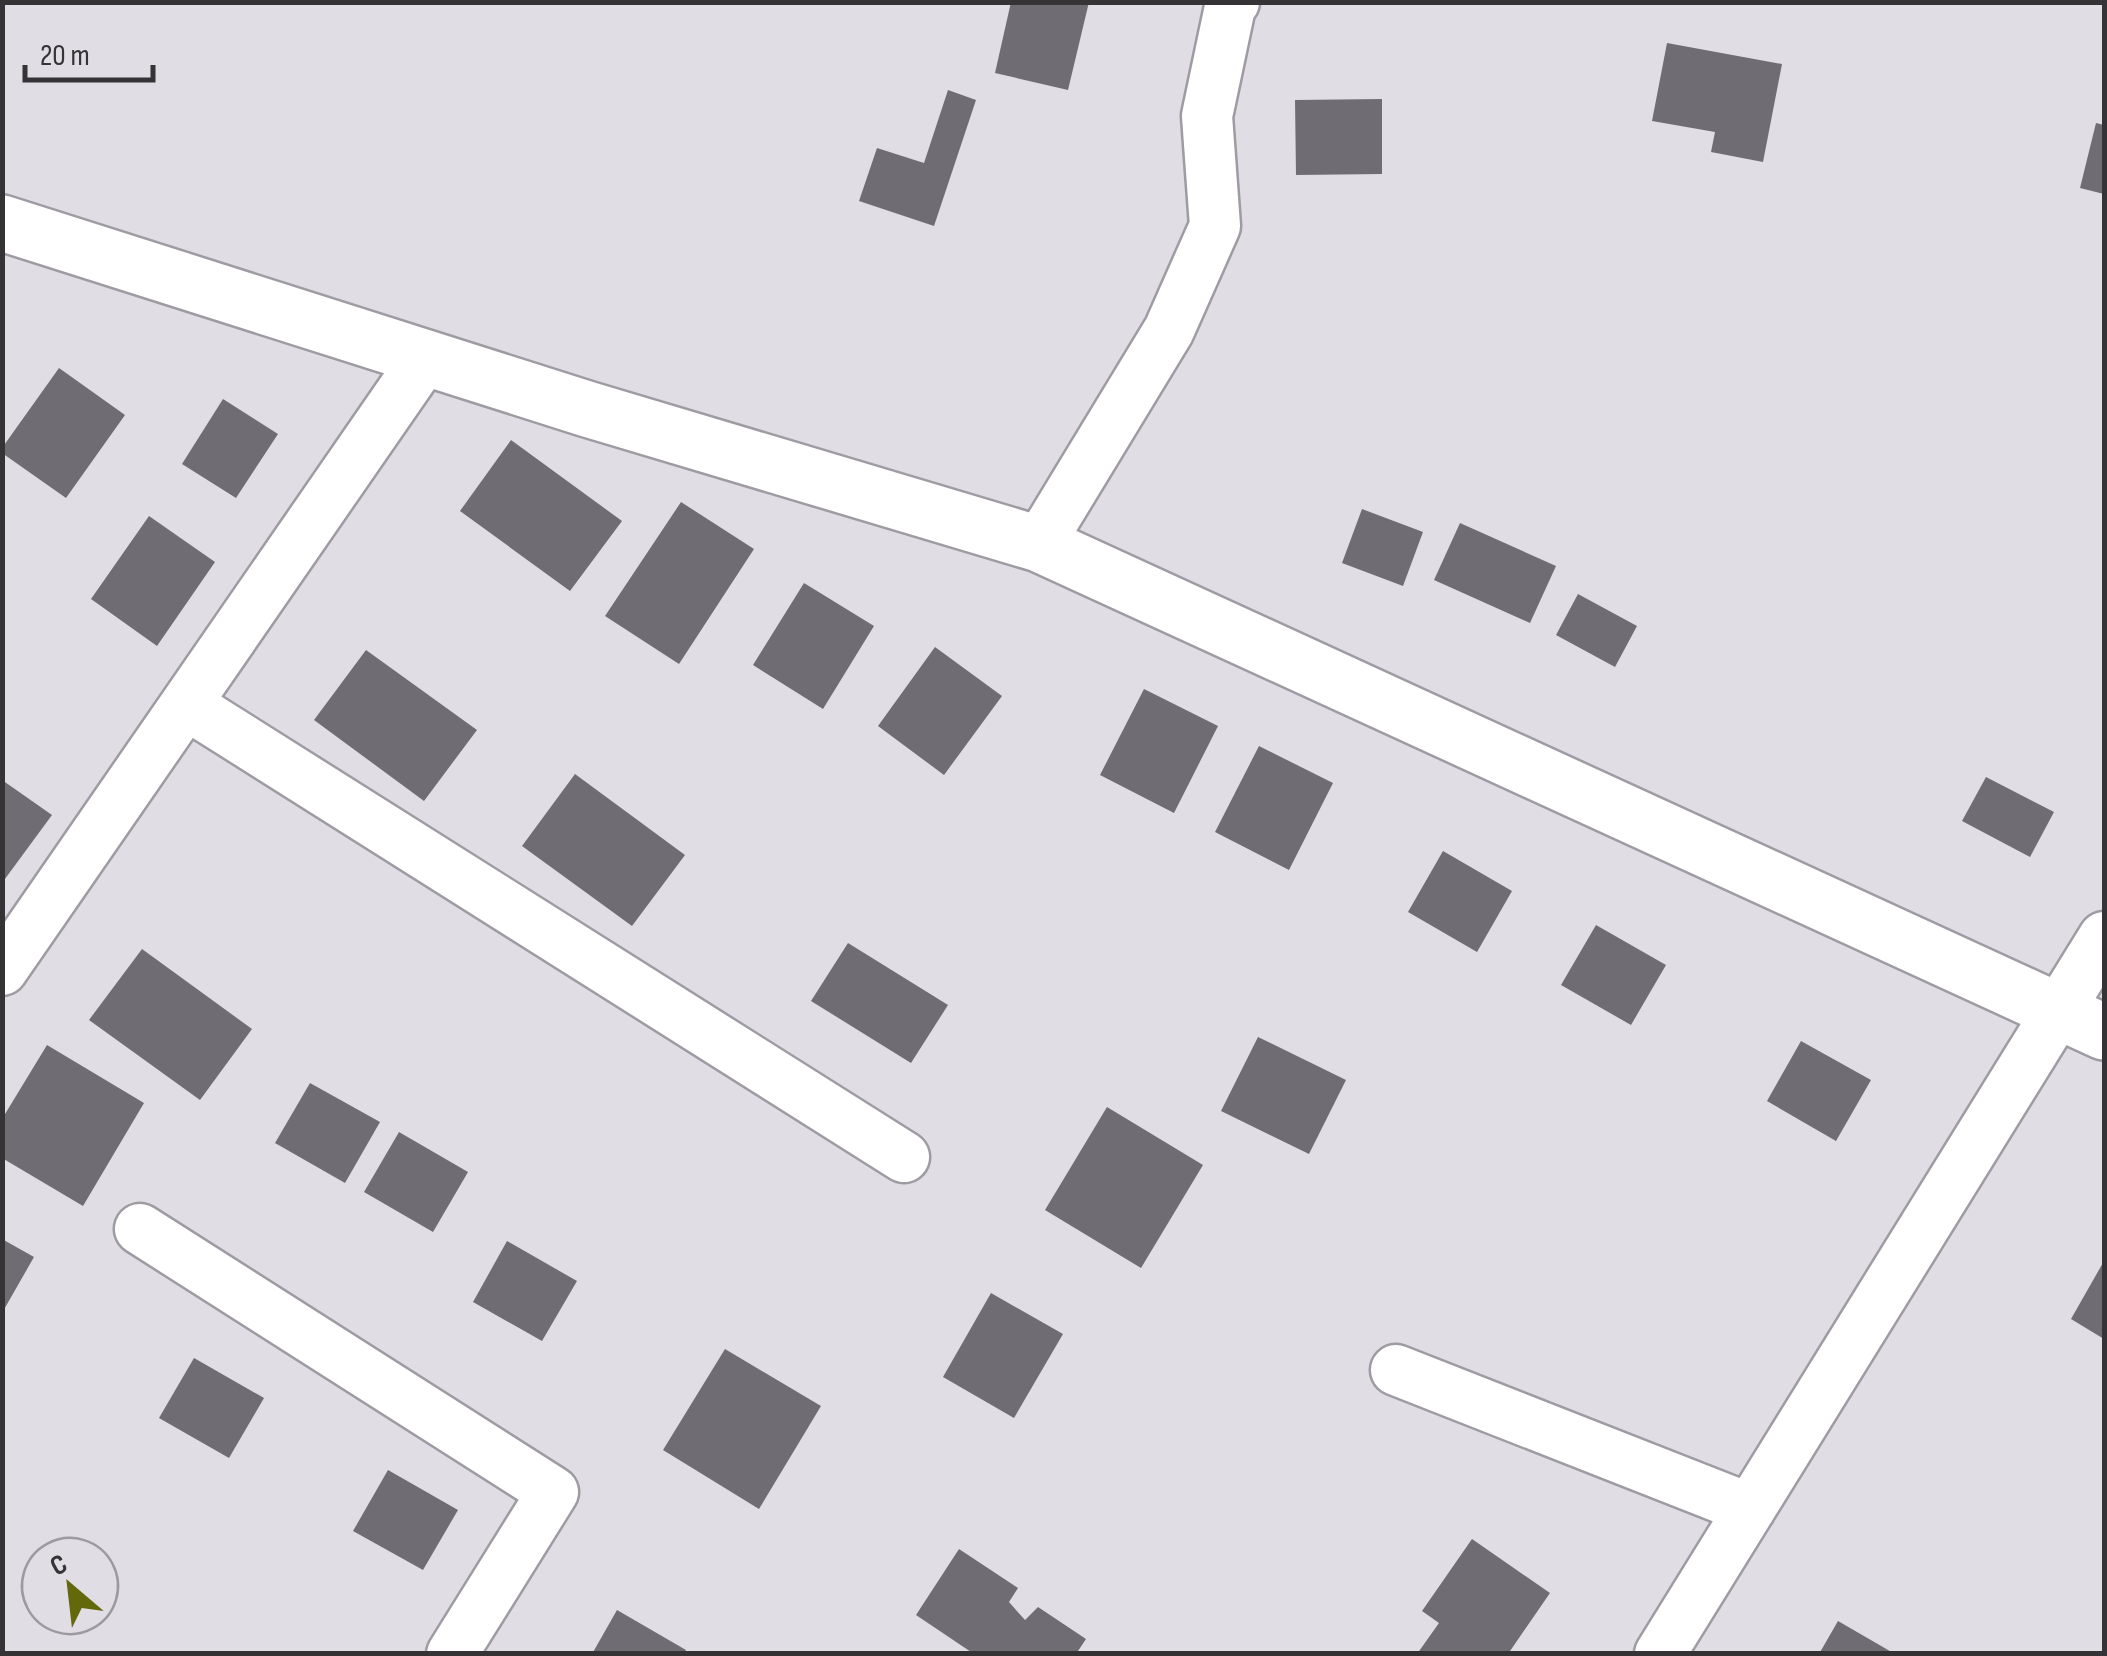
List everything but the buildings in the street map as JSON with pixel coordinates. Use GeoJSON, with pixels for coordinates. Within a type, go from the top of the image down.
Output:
{"type":"FeatureCollection","features":[{"type":"Feature","properties":{"kind":"street"},"geometry":{"type":"LineString","coordinates":[[1039,544],[1168,330],[1215,226],[1206,116],[1234,2]]}},
{"type":"Feature","properties":{"kind":"street"},"geometry":{"type":"LineString","coordinates":[[2,223],[425,358],[1039,544],[2082,1022]]}},
{"type":"Feature","properties":{"kind":"street"},"geometry":{"type":"LineString","coordinates":[[2,970],[425,358]]}},
{"type":"Feature","properties":{"kind":"street"},"geometry":{"type":"LineString","coordinates":[[186,704],[904,1157]]}},
{"type":"Feature","properties":{"kind":"street"},"geometry":{"type":"LineString","coordinates":[[1660,1654],[1750,1509],[2082,1022],[2104,937]]}},
{"type":"Feature","properties":{"kind":"street"},"geometry":{"type":"LineString","coordinates":[[140,1229],[554,1492],[452,1654]]}},
{"type":"Feature","properties":{"kind":"street"},"geometry":{"type":"LineString","coordinates":[[1396,1370],[1750,1509]]}}]}
